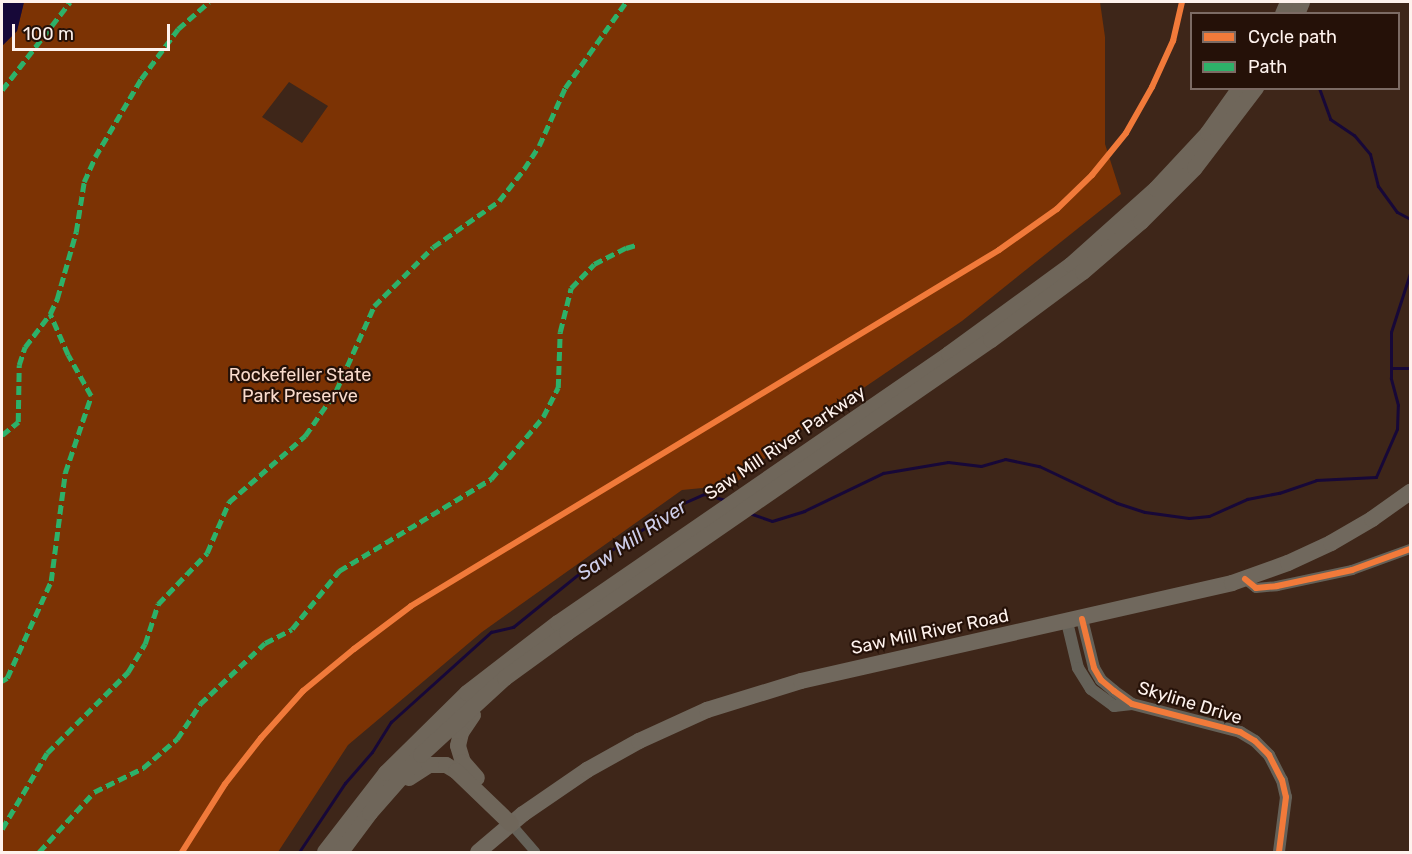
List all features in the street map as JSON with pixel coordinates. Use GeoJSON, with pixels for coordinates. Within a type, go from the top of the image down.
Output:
{"type":"FeatureCollection","features":[{"type":"Feature","properties":{"kind":"highway","name":"Saw Mill River Parkway"},"geometry":{"type":"LineString","coordinates":[[341,852],[370,813],[428,748],[506,678],[1071,265],[1156,189],[1208,133],[1239,90]]}},
{"type":"Feature","properties":{"kind":"highway","name":"Saw Mill River Parkway"},"geometry":{"type":"LineString","coordinates":[[324,852],[386,773],[467,693],[527,645],[991,340],[1083,272],[1141,222],[1188,175],[1220,138],[1255,90]]}},
{"type":"Feature","properties":{"kind":"highway"},"geometry":{"type":"LineString","coordinates":[[506,678],[463,728],[458,746],[463,762],[499,801],[511,824]]}},
{"type":"Feature","properties":{"kind":"highway"},"geometry":{"type":"LineString","coordinates":[[370,813],[418,770],[429,765],[441,764],[456,771],[511,824]]}},
{"type":"Feature","properties":{"kind":"main road","name":"Saw Mill River Road"},"geometry":{"type":"LineString","coordinates":[[478,852],[553,792],[604,759],[656,732],[728,703],[811,679],[1245,579],[1331,543],[1372,519],[1410,492]]}},
{"type":"Feature","properties":{"kind":"street"},"geometry":{"type":"LineString","coordinates":[[1245,579],[1256,588],[1277,586],[1352,570],[1410,549]]}},
{"type":"Feature","properties":{"kind":"street","name":"Skyline Drive"},"geometry":{"type":"LineString","coordinates":[[1074,620],[1097,674],[1105,684],[1132,704],[1231,729],[1247,736],[1262,748],[1274,763],[1285,789],[1286,806],[1280,852]]}},
{"type":"Feature","properties":{"kind":"street"},"geometry":{"type":"LineString","coordinates":[[511,824],[535,852]]}},
{"type":"Feature","properties":{"kind":"green space","name":"Rockefeller State Park Preserve"},"geometry":{"type":"Polygon","coordinates":[[[24,2],[1100,2],[1105,37],[1105,144],[1121,194],[962,321],[787,440],[733,485],[682,490],[482,632],[348,745],[278,852],[2,852],[2,46],[17,31],[24,2]],[[289,82],[262,117],[302,143],[328,106],[289,82]]]}},
{"type":"Feature","properties":{"kind":"shaded area"},"geometry":{"type":"Polygon","coordinates":[[[2,2],[24,2],[17,31],[2,46],[2,2]]]}},
{"type":"Feature","properties":{"kind":"waterway","name":"Saw Mill River"},"geometry":{"type":"LineString","coordinates":[[1320,90],[1330,119],[1354,135],[1370,154],[1378,186],[1397,212],[1410,219]]}},
{"type":"Feature","properties":{"kind":"waterway","name":"Saw Mill River"},"geometry":{"type":"LineString","coordinates":[[749,513],[772,521],[804,511],[883,473],[948,462],[981,466],[1005,459],[1039,466],[1117,503],[1145,512],[1189,518],[1209,516],[1247,499],[1279,493],[1316,480],[1376,477],[1397,429],[1398,405],[1391,378],[1391,332],[1410,273]]}},
{"type":"Feature","properties":{"kind":"waterway"},"geometry":{"type":"LineString","coordinates":[[1391,368],[1410,368]]}},
{"type":"Feature","properties":{"kind":"waterway","name":"Saw Mill River"},"geometry":{"type":"LineString","coordinates":[[299,852],[345,783],[372,752],[391,722],[491,632],[513,627],[592,563],[679,505],[704,494],[725,500]]}},
{"type":"Feature","properties":{"kind":"marked path"},"geometry":{"type":"LineString","coordinates":[[2,90],[70,2]]}},
{"type":"Feature","properties":{"kind":"marked path"},"geometry":{"type":"LineString","coordinates":[[2,435],[18,422],[19,365],[25,347],[50,314],[57,299],[76,232],[84,182],[95,157],[141,79],[178,29],[209,2]]}},
{"type":"Feature","properties":{"kind":"marked path"},"geometry":{"type":"LineString","coordinates":[[2,829],[47,753],[128,672],[145,644],[158,604],[207,553],[229,502],[305,436],[336,391],[374,306],[433,247],[499,201],[524,169],[539,146],[565,88],[626,2]]}},
{"type":"Feature","properties":{"kind":"marked path"},"geometry":{"type":"LineString","coordinates":[[39,852],[94,792],[143,768],[177,739],[200,704],[265,643],[292,629],[339,571],[491,479],[543,417],[558,388],[560,332],[571,288],[594,264],[636,245]]}},
{"type":"Feature","properties":{"kind":"marked path"},"geometry":{"type":"LineString","coordinates":[[2,681],[7,678],[51,581],[65,473],[91,396],[68,355],[50,314]]}},
{"type":"Feature","properties":{"kind":"cycle path"},"geometry":{"type":"LineString","coordinates":[[182,852],[225,784],[261,738],[303,691],[411,606],[999,250],[1057,209],[1092,175],[1126,133],[1152,87],[1173,41],[1182,2]]}},
{"type":"Feature","properties":{"kind":"cycle path"},"geometry":{"type":"LineString","coordinates":[[1245,579],[1256,588],[1277,586],[1352,570],[1410,549]]}},
{"type":"Feature","properties":{"kind":"cycle path"},"geometry":{"type":"LineString","coordinates":[[1082,619],[1094,668],[1101,680],[1114,691],[1132,704],[1240,732],[1255,741],[1269,755],[1282,780],[1286,797],[1279,852]]}}]}
